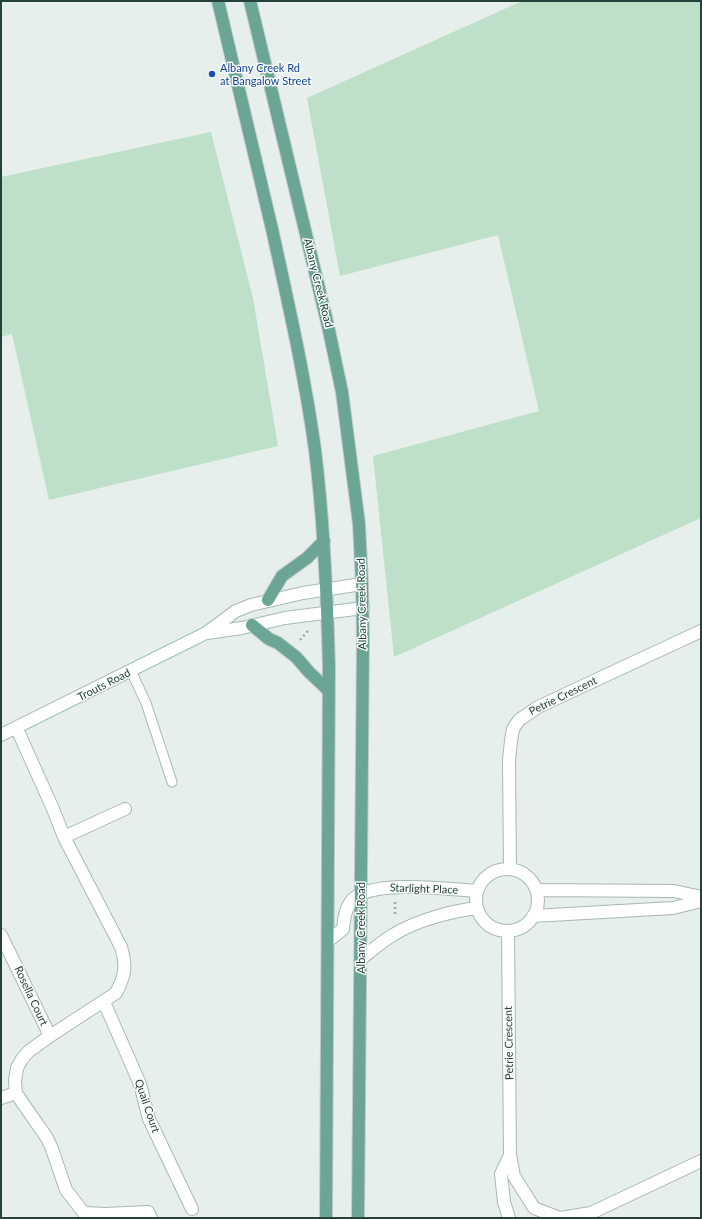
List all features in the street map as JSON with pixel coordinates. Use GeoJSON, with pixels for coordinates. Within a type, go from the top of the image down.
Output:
{"type":"FeatureCollection","features":[{"type":"Feature","properties":{"kind":"main road"},"geometry":{"type":"LineString","coordinates":[[218,1],[252,142],[297,345],[315,450],[324,541],[328,613],[329,691],[326,1218]]}},
{"type":"Feature","properties":{"kind":"main road","name":"Albany Creek Road"},"geometry":{"type":"LineString","coordinates":[[250,1],[336,360],[352,465],[358,524],[363,608],[358,1218]]}},
{"type":"Feature","properties":{"kind":"main road"},"geometry":{"type":"LineString","coordinates":[[268,600],[282,576],[307,558],[324,541]]}},
{"type":"Feature","properties":{"kind":"main road"},"geometry":{"type":"LineString","coordinates":[[252,625],[269,639],[278,643],[296,657],[329,691]]}},
{"type":"Feature","properties":{"kind":"street","name":"Trouts Road"},"geometry":{"type":"LineString","coordinates":[[1,736],[206,633],[236,610],[268,600],[362,584]]}},
{"type":"Feature","properties":{"kind":"street","name":"Trouts Road"},"geometry":{"type":"LineString","coordinates":[[206,633],[242,628],[285,618],[363,608]]}},
{"type":"Feature","properties":{"kind":"street","name":"Petrie Crescent"},"geometry":{"type":"LineString","coordinates":[[510,869],[509,760],[513,729],[519,720],[538,707],[701,631]]}},
{"type":"Feature","properties":{"kind":"street"},"geometry":{"type":"LineString","coordinates":[[17,728],[53,809],[64,838],[121,948],[125,970],[122,982],[116,993],[29,1051],[17,1068],[15,1081],[16,1092],[47,1138],[66,1190],[82,1216],[105,1214],[149,1215]]}},
{"type":"Feature","properties":{"kind":"street"},"geometry":{"type":"LineString","coordinates":[[64,838],[125,809]]}},
{"type":"Feature","properties":{"kind":"street"},"geometry":{"type":"LineString","coordinates":[[500,869],[510,869],[520,872],[529,878],[536,890],[536,910],[526,924],[517,929],[508,931],[497,929],[488,924],[477,908],[477,891],[480,884],[490,873],[500,869]]}},
{"type":"Feature","properties":{"kind":"street","name":"Starlight Place"},"geometry":{"type":"LineString","coordinates":[[328,941],[343,930],[347,907],[361,894],[377,889],[393,887],[477,891]]}},
{"type":"Feature","properties":{"kind":"street"},"geometry":{"type":"LineString","coordinates":[[536,890],[674,891],[701,897]]}},
{"type":"Feature","properties":{"kind":"street"},"geometry":{"type":"LineString","coordinates":[[533,916],[673,908],[701,901]]}},
{"type":"Feature","properties":{"kind":"street","name":"Starlight Place"},"geometry":{"type":"LineString","coordinates":[[361,959],[387,938],[405,928],[450,912],[477,908]]}},
{"type":"Feature","properties":{"kind":"street","name":"Petrie Crescent"},"geometry":{"type":"LineString","coordinates":[[508,931],[510,1155],[514,1176],[534,1208],[560,1218],[587,1216],[701,1161]]}},
{"type":"Feature","properties":{"kind":"street","name":"Rosella Court"},"geometry":{"type":"LineString","coordinates":[[1,935],[50,1036]]}},
{"type":"Feature","properties":{"kind":"street","name":"Quail Court"},"geometry":{"type":"LineString","coordinates":[[104,1002],[140,1084],[149,1119],[192,1210]]}},
{"type":"Feature","properties":{"kind":"street"},"geometry":{"type":"LineString","coordinates":[[1,1098],[16,1092]]}},
{"type":"Feature","properties":{"kind":"street","name":"Petrie Crescent"},"geometry":{"type":"LineString","coordinates":[[509,1218],[504,1202],[501,1174],[510,1155]]}},
{"type":"Feature","properties":{"kind":"lane"},"geometry":{"type":"LineString","coordinates":[[131,671],[146,703],[172,782]]}},
{"type":"Feature","properties":{"kind":"path"},"geometry":{"type":"LineString","coordinates":[[300,640],[311,628]]}},
{"type":"Feature","properties":{"kind":"path"},"geometry":{"type":"LineString","coordinates":[[395,898],[395,916]]}},
{"type":"Feature","properties":{"kind":"green space"},"geometry":{"type":"Polygon","coordinates":[[[522,1],[701,1],[701,518],[394,657],[373,456],[539,411],[498,235],[340,276],[307,98],[522,1]]]}},
{"type":"Feature","properties":{"kind":"green space"},"geometry":{"type":"Polygon","coordinates":[[[211,132],[253,298],[278,446],[49,500],[12,334],[1,337],[1,177],[211,132]]]}},
{"type":"Feature","properties":{"kind":"place","name":"Albany Creek Rd at Bangalow Street"},"geometry":{"type":"Point","coordinates":[212,74]}}]}
